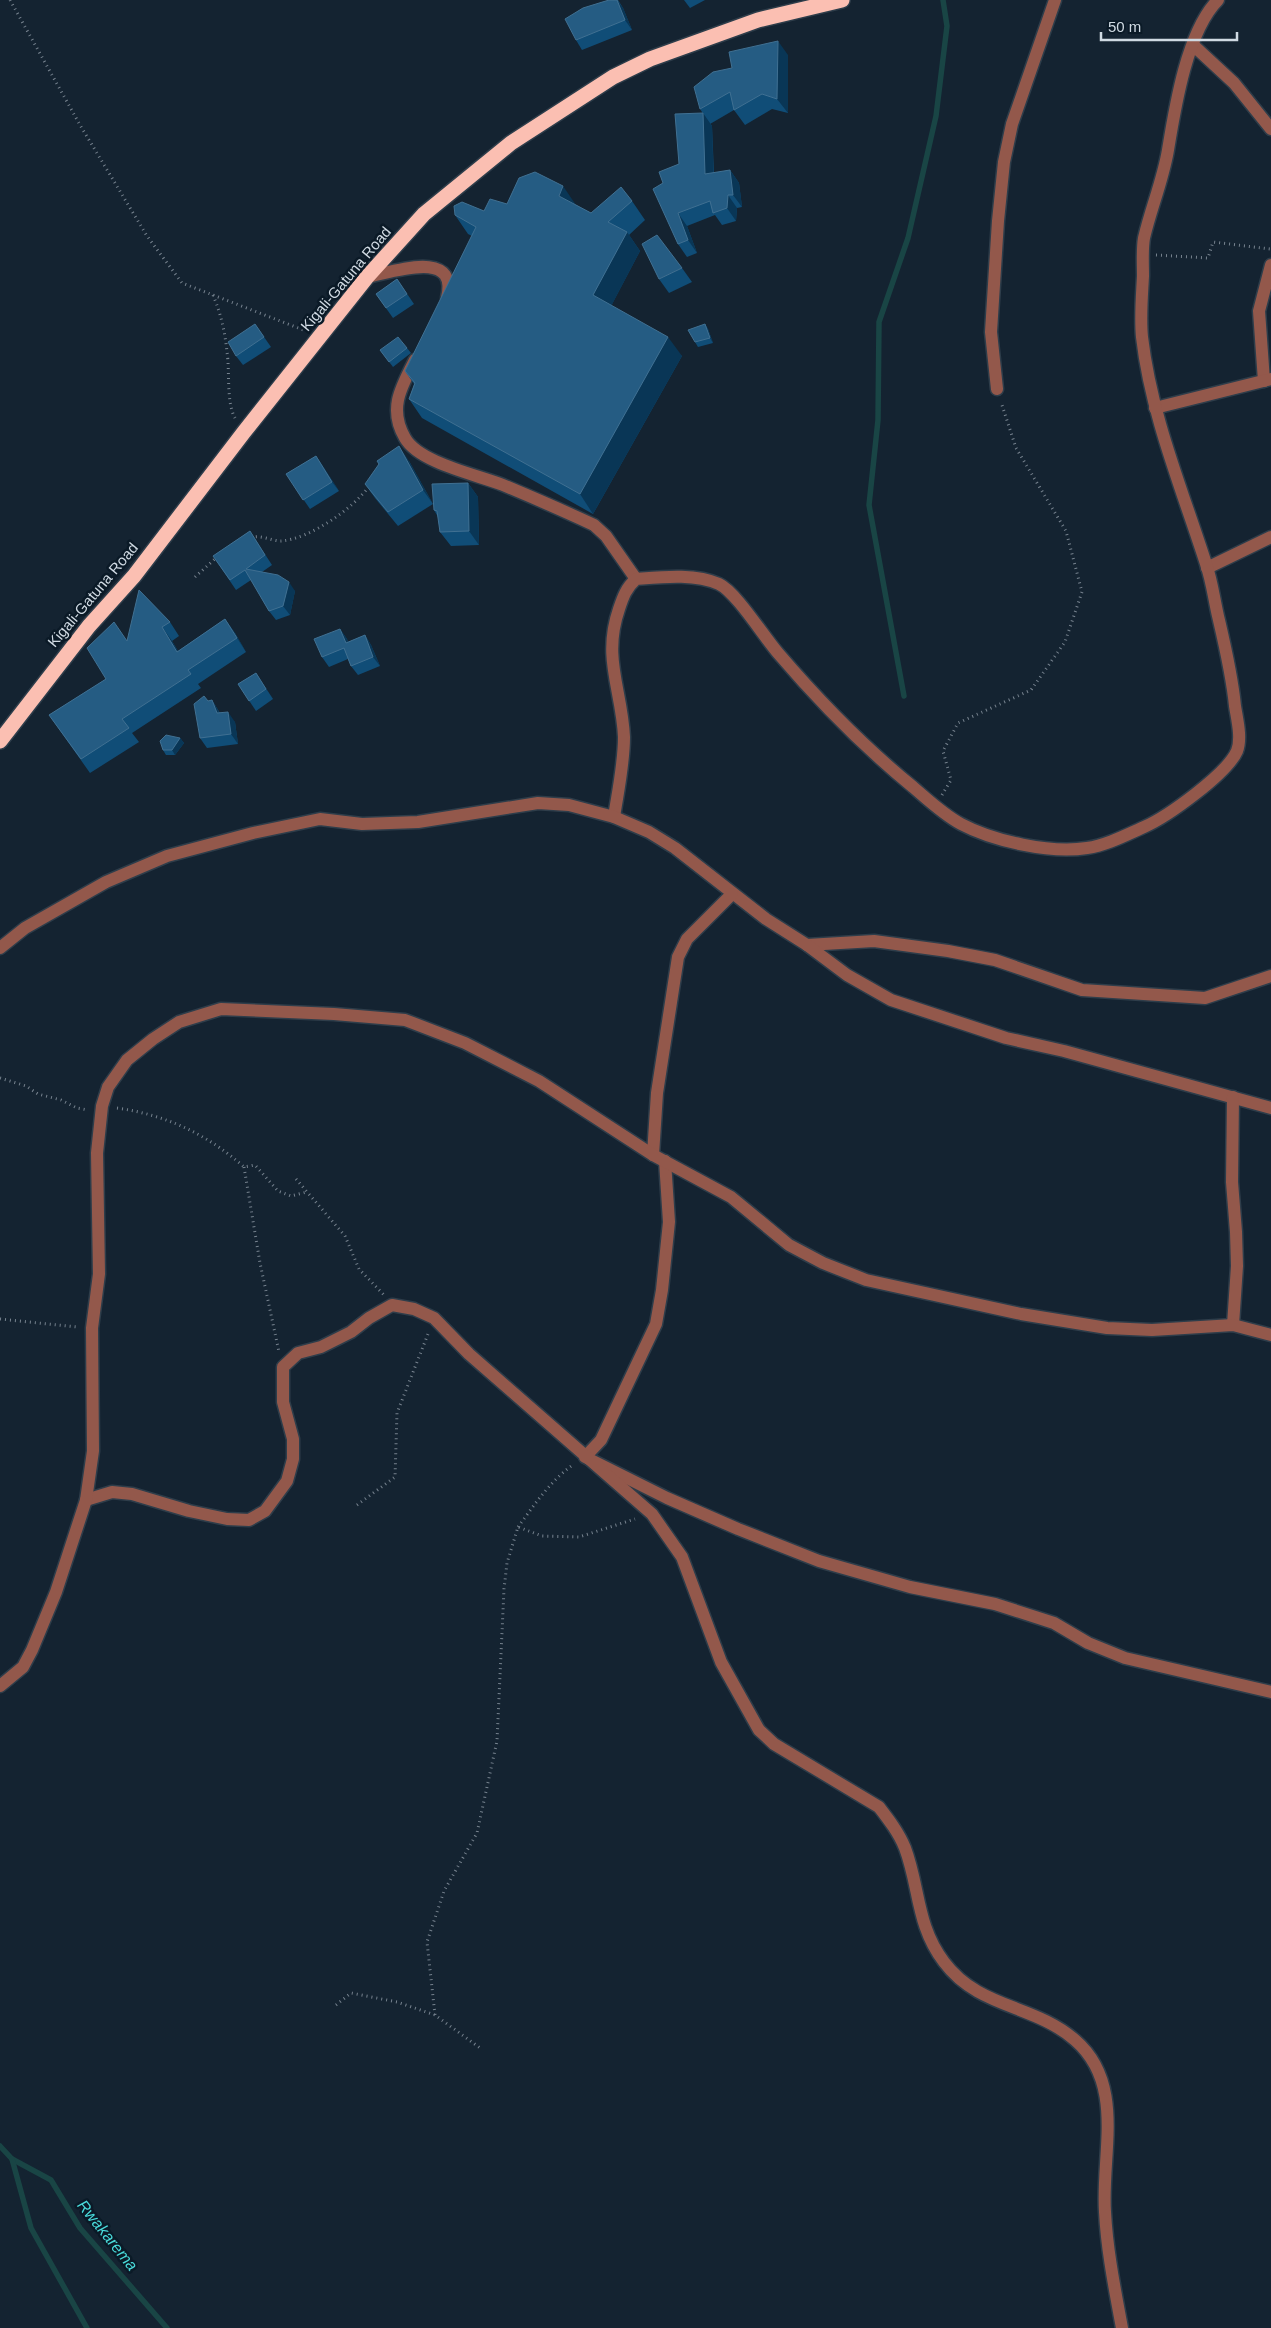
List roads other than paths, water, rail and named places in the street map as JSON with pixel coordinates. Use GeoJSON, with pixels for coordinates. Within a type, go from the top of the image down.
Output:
{"type":"FeatureCollection","features":[{"type":"Feature","properties":{"kind":"highway","name":"Kigali-Gatuna Road"},"geometry":{"type":"LineString","coordinates":[[0,741],[89,626],[134,576],[244,432],[281,388],[319,336],[367,277],[424,214],[511,143],[598,86],[650,59],[758,20],[842,0]]}},
{"type":"Feature","properties":{"kind":"street"},"geometry":{"type":"LineString","coordinates":[[997,389],[991,332],[1004,162],[1012,124],[1055,0]]}},
{"type":"Feature","properties":{"kind":"street"},"geometry":{"type":"LineString","coordinates":[[614,817],[623,761],[624,736],[613,671],[612,638],[626,591],[636,580],[668,577],[694,579],[722,586],[800,679],[892,770],[935,806],[958,822],[987,837],[1013,843],[1063,849],[1085,849],[1103,844],[1156,822],[1207,784],[1234,757],[1239,744],[1232,677],[1208,568],[1185,505],[1155,408],[1147,375],[1141,332],[1144,241],[1165,170],[1182,81],[1193,46],[1206,15],[1218,0]]}},
{"type":"Feature","properties":{"kind":"street"},"geometry":{"type":"LineString","coordinates":[[1193,46],[1234,83],[1271,128]]}},
{"type":"Feature","properties":{"kind":"street"},"geometry":{"type":"LineString","coordinates":[[1155,408],[1267,380],[1259,311],[1271,265]]}},
{"type":"Feature","properties":{"kind":"street"},"geometry":{"type":"LineString","coordinates":[[367,277],[430,266],[438,268],[444,272],[450,284],[443,307]]}},
{"type":"Feature","properties":{"kind":"street"},"geometry":{"type":"LineString","coordinates":[[422,347],[397,398],[396,416],[405,439],[415,449],[438,463],[503,485],[594,525],[606,536],[636,580]]}},
{"type":"Feature","properties":{"kind":"street"},"geometry":{"type":"LineString","coordinates":[[1208,568],[1271,537]]}},
{"type":"Feature","properties":{"kind":"street"},"geometry":{"type":"LineString","coordinates":[[0,948],[25,928],[74,898],[167,856],[296,823],[320,819],[362,824],[418,822],[538,803],[569,805],[614,817],[650,832],[675,848],[732,894],[847,975],[892,1000],[929,1014],[1006,1038],[1064,1051],[1271,1108]]}},
{"type":"Feature","properties":{"kind":"street"},"geometry":{"type":"LineString","coordinates":[[585,1457],[601,1440],[656,1324],[662,1290],[669,1222],[659,1158],[657,1093],[678,957],[687,939],[732,894]]}},
{"type":"Feature","properties":{"kind":"street"},"geometry":{"type":"LineString","coordinates":[[807,945],[874,941],[948,951],[995,960],[1082,990],[1205,998],[1271,976]]}},
{"type":"Feature","properties":{"kind":"street"},"geometry":{"type":"LineString","coordinates":[[0,1686],[23,1667],[32,1650],[56,1592],[86,1500],[93,1451],[92,1328],[99,1274],[97,1153],[102,1109],[108,1086],[122,1067],[146,1044],[178,1022],[221,1009],[334,1014],[405,1020],[426,1026],[488,1054],[566,1098],[659,1158],[731,1197],[789,1245],[823,1263],[866,1280],[1021,1314],[1107,1328],[1152,1330],[1233,1326],[1271,1335]]}},
{"type":"Feature","properties":{"kind":"street"},"geometry":{"type":"LineString","coordinates":[[1233,1097],[1232,1182],[1237,1266],[1233,1326]]}},
{"type":"Feature","properties":{"kind":"street"},"geometry":{"type":"LineString","coordinates":[[86,1500],[112,1492],[132,1494],[189,1511],[227,1519],[249,1520],[266,1511],[287,1481],[293,1459],[293,1439],[283,1402],[283,1367],[298,1353],[321,1346],[351,1332],[392,1305],[414,1309],[434,1318],[469,1354],[652,1514],[682,1557],[721,1662],[759,1730],[774,1744],[879,1807],[892,1823],[905,1849],[919,1912],[943,1961],[970,1989],[1030,2014],[1075,2040],[1100,2070],[1106,2090],[1105,2212],[1122,2328]]}},
{"type":"Feature","properties":{"kind":"street"},"geometry":{"type":"LineString","coordinates":[[585,1457],[676,1502],[819,1561],[910,1587],[995,1604],[1054,1623],[1088,1642],[1124,1658],[1271,1692]]}},
{"type":"Feature","properties":{"kind":"waterway"},"geometry":{"type":"LineString","coordinates":[[904,696],[869,505],[878,420],[879,322],[908,238],[936,116],[947,26],[943,0]]}},
{"type":"Feature","properties":{"kind":"waterway","name":"Rwakarema"},"geometry":{"type":"LineString","coordinates":[[0,2146],[12,2159],[51,2180],[80,2228],[167,2328]]}},
{"type":"Feature","properties":{"kind":"waterway"},"geometry":{"type":"LineString","coordinates":[[12,2159],[31,2228],[87,2328]]}}]}
